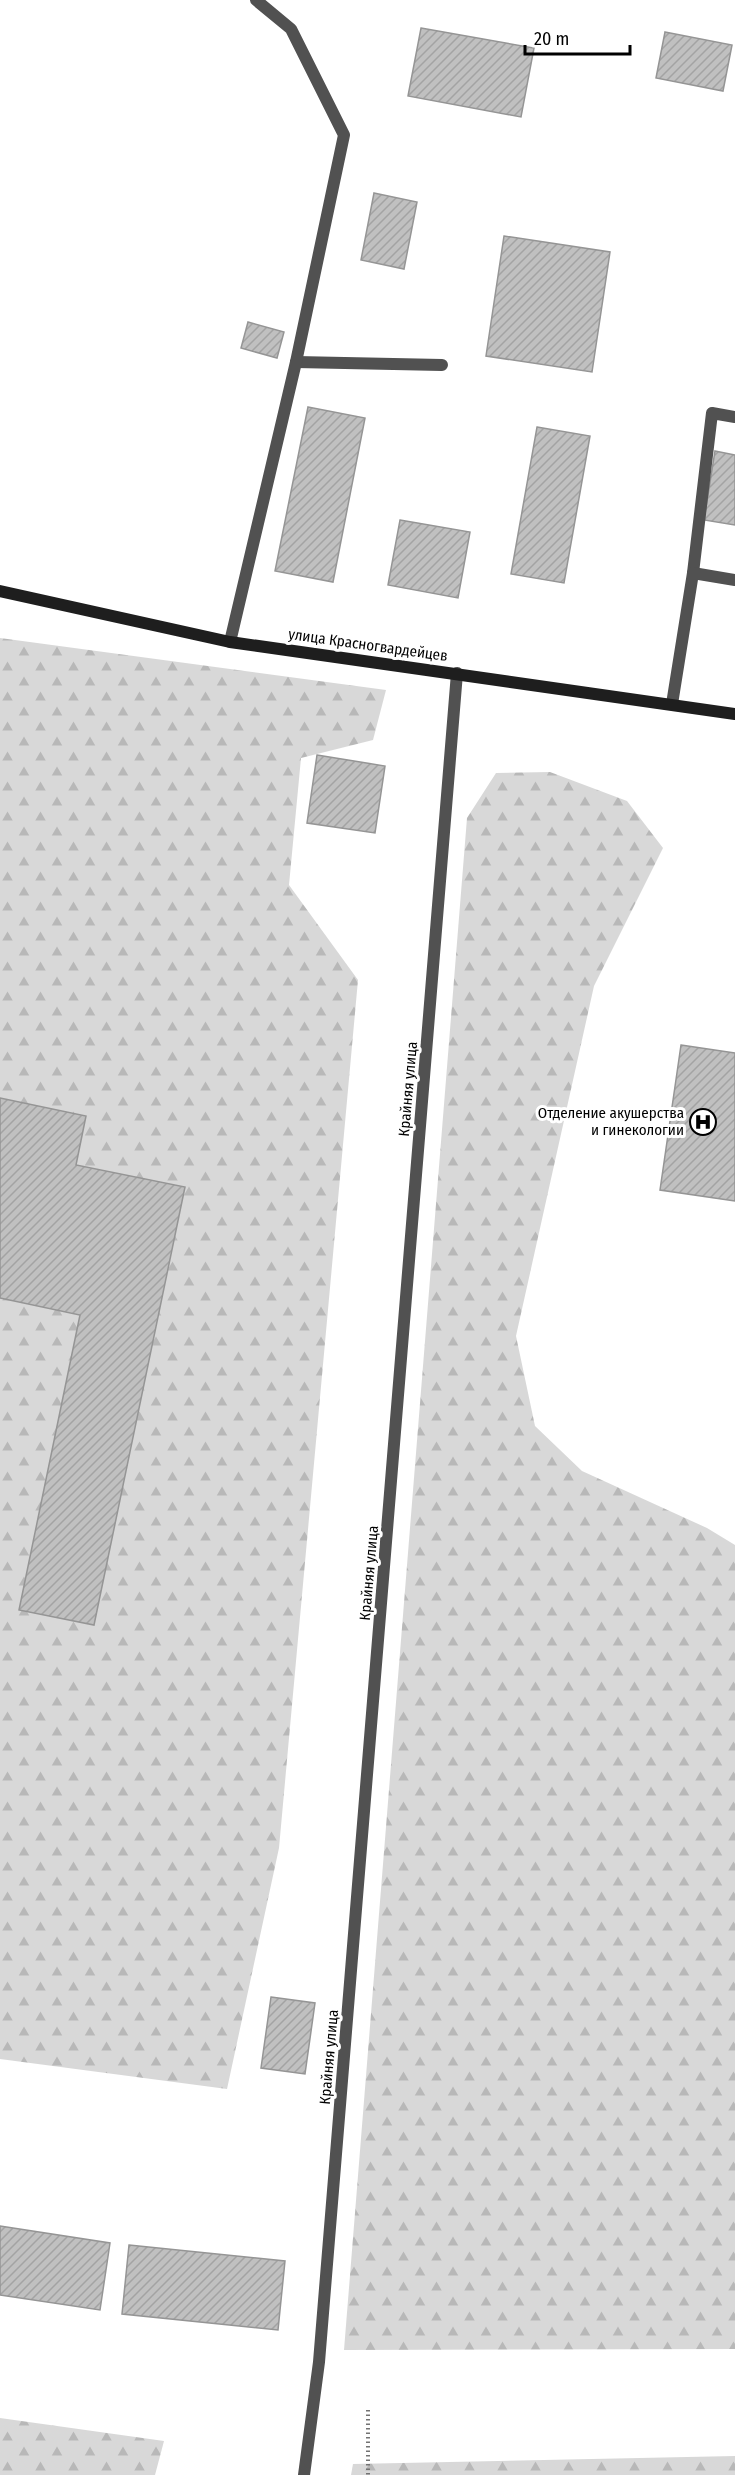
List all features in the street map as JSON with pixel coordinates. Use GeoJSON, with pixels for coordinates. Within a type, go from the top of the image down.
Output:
{"type":"FeatureCollection","features":[{"type":"Feature","properties":{"kind":"street"},"geometry":{"type":"LineString","coordinates":[[230,642],[296,362],[344,135],[291,29],[256,0]]}},
{"type":"Feature","properties":{"kind":"street"},"geometry":{"type":"LineString","coordinates":[[296,362],[442,365]]}},
{"type":"Feature","properties":{"kind":"street"},"geometry":{"type":"LineString","coordinates":[[672,705],[693,573],[712,413],[735,417]]}},
{"type":"Feature","properties":{"kind":"street"},"geometry":{"type":"LineString","coordinates":[[693,573],[735,580]]}},
{"type":"Feature","properties":{"kind":"street","name":"улица Красногвардейцев"},"geometry":{"type":"LineString","coordinates":[[0,591],[230,642],[735,714]]}},
{"type":"Feature","properties":{"kind":"street","name":"Крайняя улица"},"geometry":{"type":"LineString","coordinates":[[304,2475],[320,2350],[458,673]]}},
{"type":"Feature","properties":{"kind":"path"},"geometry":{"type":"LineString","coordinates":[[368,2410],[368,2475]]}},
{"type":"Feature","properties":{"kind":"green space"},"geometry":{"type":"Polygon","coordinates":[[[0,638],[386,690],[373,740],[301,758],[289,885],[358,980],[279,1848],[227,2089],[0,2059],[0,638]]]}},
{"type":"Feature","properties":{"kind":"green space"},"geometry":{"type":"Polygon","coordinates":[[[550,772],[627,801],[663,848],[594,986],[516,1336],[535,1426],[582,1471],[707,1528],[735,1545],[735,2349],[344,2350],[467,818],[496,773],[550,772]]]}},
{"type":"Feature","properties":{"kind":"green space"},"geometry":{"type":"Polygon","coordinates":[[[0,2418],[164,2441],[155,2475],[0,2475],[0,2418]]]}},
{"type":"Feature","properties":{"kind":"green space"},"geometry":{"type":"Polygon","coordinates":[[[735,2456],[735,2475],[351,2475],[353,2464],[735,2456]]]}},
{"type":"Feature","properties":{"kind":"building"},"geometry":{"type":"Polygon","coordinates":[[[421,28],[534,48],[521,117],[408,96],[421,28]]]}},
{"type":"Feature","properties":{"kind":"building"},"geometry":{"type":"Polygon","coordinates":[[[665,32],[732,45],[723,91],[656,78],[665,32]]]}},
{"type":"Feature","properties":{"kind":"building"},"geometry":{"type":"Polygon","coordinates":[[[374,193],[417,202],[404,269],[361,260],[374,193]]]}},
{"type":"Feature","properties":{"kind":"building"},"geometry":{"type":"Polygon","coordinates":[[[504,236],[610,252],[592,372],[486,356],[504,236]]]}},
{"type":"Feature","properties":{"kind":"building"},"geometry":{"type":"Polygon","coordinates":[[[248,322],[284,332],[277,358],[241,348],[248,322]]]}},
{"type":"Feature","properties":{"kind":"building"},"geometry":{"type":"Polygon","coordinates":[[[308,407],[365,418],[333,582],[275,571],[308,407]]]}},
{"type":"Feature","properties":{"kind":"building"},"geometry":{"type":"Polygon","coordinates":[[[537,427],[590,436],[564,583],[511,574],[537,427]]]}},
{"type":"Feature","properties":{"kind":"building"},"geometry":{"type":"Polygon","coordinates":[[[715,451],[735,455],[735,525],[704,520],[715,451]]]}},
{"type":"Feature","properties":{"kind":"building"},"geometry":{"type":"Polygon","coordinates":[[[400,520],[470,532],[458,598],[388,585],[400,520]]]}},
{"type":"Feature","properties":{"kind":"building"},"geometry":{"type":"Polygon","coordinates":[[[317,755],[385,766],[375,833],[307,823],[317,755]]]}},
{"type":"Feature","properties":{"kind":"building","name":"Отделение акушерства и гинекологии"},"geometry":{"type":"Polygon","coordinates":[[[681,1045],[735,1053],[735,1201],[660,1190],[681,1045]]]}},
{"type":"Feature","properties":{"kind":"building"},"geometry":{"type":"Polygon","coordinates":[[[0,1098],[86,1116],[76,1165],[185,1187],[94,1625],[19,1610],[80,1315],[0,1298],[0,1098]]]}},
{"type":"Feature","properties":{"kind":"building"},"geometry":{"type":"Polygon","coordinates":[[[271,1997],[315,2003],[305,2074],[261,2068],[271,1997]]]}},
{"type":"Feature","properties":{"kind":"building"},"geometry":{"type":"Polygon","coordinates":[[[0,2226],[110,2243],[100,2310],[0,2295],[0,2226]]]}},
{"type":"Feature","properties":{"kind":"building"},"geometry":{"type":"Polygon","coordinates":[[[129,2245],[285,2261],[278,2330],[122,2314],[129,2245]]]}},
{"type":"Feature","properties":{"kind":"place","name":"Отделение акушерства и гинекологии"},"geometry":{"type":"Point","coordinates":[703,1122]}}]}
